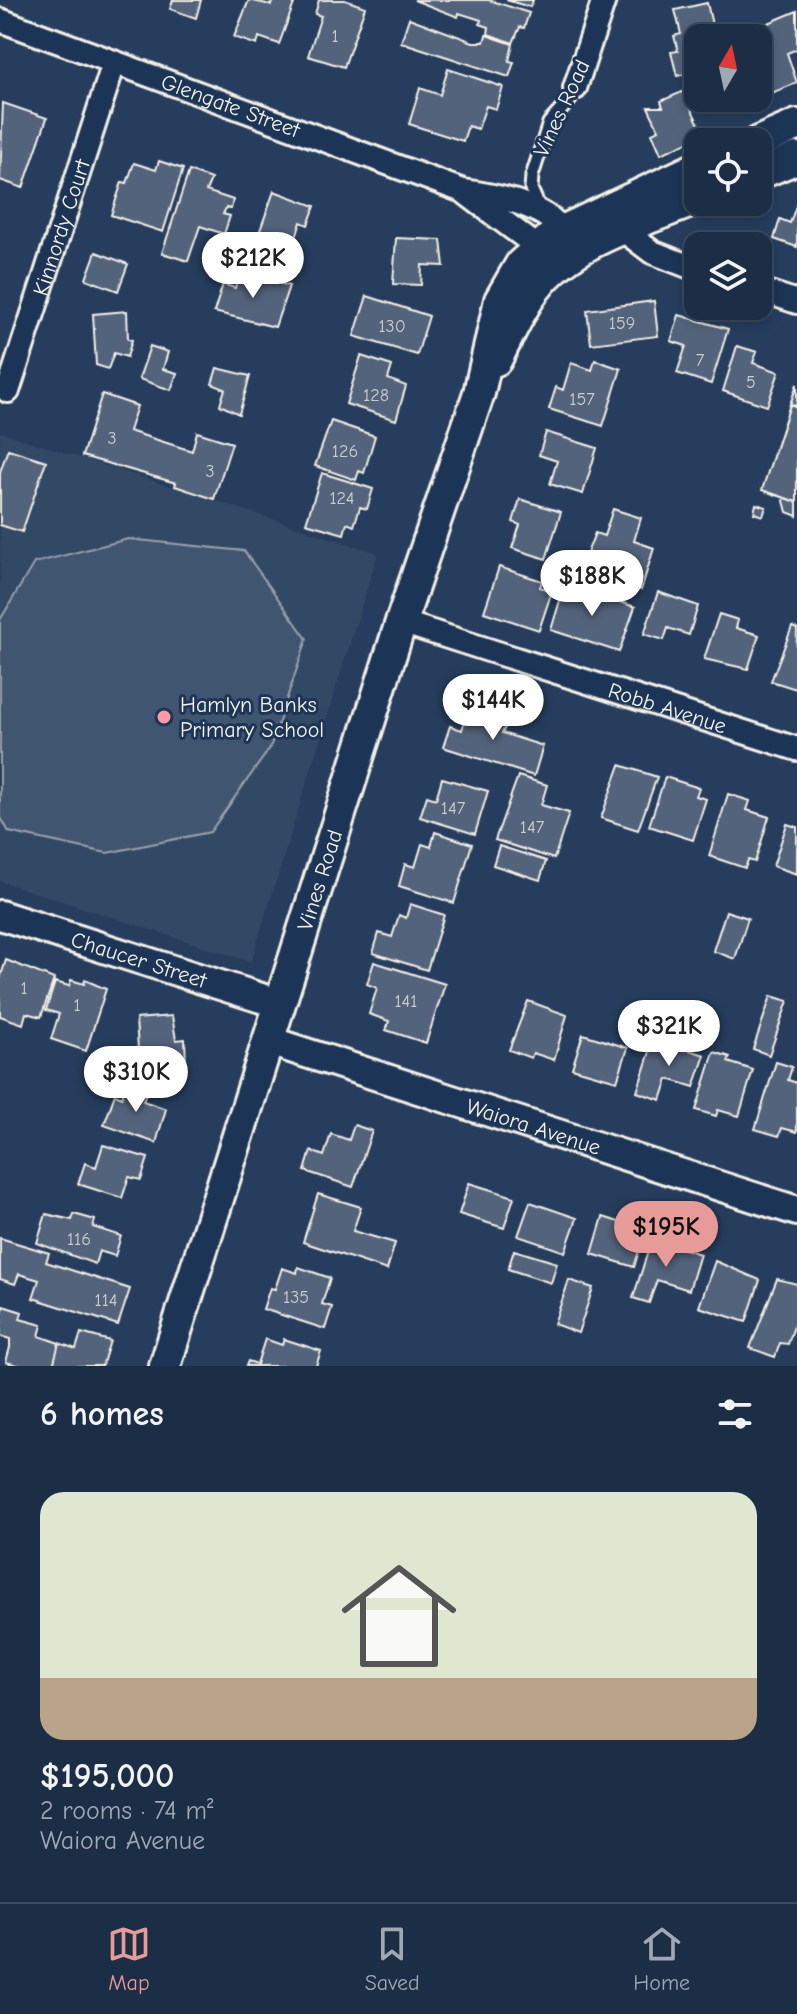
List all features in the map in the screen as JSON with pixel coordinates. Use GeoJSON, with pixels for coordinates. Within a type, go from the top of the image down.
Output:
{"type":"FeatureCollection","features":[{"type":"Feature","properties":{"kind":"main road"},"geometry":{"type":"LineString","coordinates":[[772,136],[797,125]]}},
{"type":"Feature","properties":{"kind":"main road"},"geometry":{"type":"LineString","coordinates":[[772,168],[797,158]]}},
{"type":"Feature","properties":{"kind":"main road"},"geometry":{"type":"LineString","coordinates":[[556,241],[684,174]]}},
{"type":"Feature","properties":{"kind":"main road"},"geometry":{"type":"LineString","coordinates":[[556,241],[623,230],[684,205]]}},
{"type":"Feature","properties":{"kind":"main road","name":"Vines Road"},"geometry":{"type":"LineString","coordinates":[[165,1366],[401,622],[479,393],[500,300],[514,273],[556,241]]}},
{"type":"Feature","properties":{"kind":"street","name":"Vines Road"},"geometry":{"type":"LineString","coordinates":[[575,88],[604,0]]}},
{"type":"Feature","properties":{"kind":"street","name":"Glengate Street"},"geometry":{"type":"LineString","coordinates":[[0,20],[463,191],[556,241]]}},
{"type":"Feature","properties":{"kind":"street","name":"Kinnordy Court"},"geometry":{"type":"LineString","coordinates":[[8,391],[114,63]]}},
{"type":"Feature","properties":{"kind":"street","name":"Glengate Street"},"geometry":{"type":"LineString","coordinates":[[463,191],[502,198],[556,241]]}},
{"type":"Feature","properties":{"kind":"street"},"geometry":{"type":"LineString","coordinates":[[623,230],[657,255],[684,265]]}},
{"type":"Feature","properties":{"kind":"street"},"geometry":{"type":"LineString","coordinates":[[772,294],[797,302]]}},
{"type":"Feature","properties":{"kind":"street","name":"Robb Avenue"},"geometry":{"type":"LineString","coordinates":[[401,622],[797,749]]}},
{"type":"Feature","properties":{"kind":"street","name":"Chaucer Street"},"geometry":{"type":"LineString","coordinates":[[0,915],[280,1004]]}},
{"type":"Feature","properties":{"kind":"street","name":"Waiora Avenue"},"geometry":{"type":"LineString","coordinates":[[269,1041],[797,1211]]}},
{"type":"Feature","properties":{"kind":"lane","name":"Vines Road"},"geometry":{"type":"LineString","coordinates":[[556,241],[531,189],[532,176],[549,123],[570,100],[575,88]]}},
{"type":"Feature","properties":{"kind":"shaded area","name":"Hamlyn Banks Primary School"},"geometry":{"type":"Polygon","coordinates":[[[0,432],[378,553],[251,962],[0,881],[0,432]]]}},
{"type":"Feature","properties":{"kind":"shaded area"},"geometry":{"type":"Polygon","coordinates":[[[128,539],[244,551],[307,639],[270,748],[210,832],[107,853],[9,832],[0,816],[0,620],[34,563],[128,539]]]}},
{"type":"Feature","properties":{"kind":"building"},"geometry":{"type":"Polygon","coordinates":[[[173,0],[201,0],[196,18],[170,9],[173,0]]]}},
{"type":"Feature","properties":{"kind":"building"},"geometry":{"type":"Polygon","coordinates":[[[249,0],[271,5],[273,0],[295,1],[279,44],[259,37],[257,45],[234,37],[249,0]]]}},
{"type":"Feature","properties":{"kind":"building"},"geometry":{"type":"Polygon","coordinates":[[[319,0],[345,0],[365,7],[344,67],[308,56],[321,16],[315,14],[319,0]]]}},
{"type":"Feature","properties":{"kind":"building"},"geometry":{"type":"Polygon","coordinates":[[[414,0],[489,0],[529,13],[524,28],[520,27],[513,43],[488,34],[489,27],[480,24],[481,20],[459,13],[458,17],[414,0]]]}},
{"type":"Feature","properties":{"kind":"building"},"geometry":{"type":"Polygon","coordinates":[[[506,0],[533,0],[530,7],[506,0]]]}},
{"type":"Feature","properties":{"kind":"building"},"geometry":{"type":"Polygon","coordinates":[[[707,3],[712,24],[684,24],[684,74],[677,76],[671,52],[678,51],[674,36],[681,34],[675,10],[707,3]]]}},
{"type":"Feature","properties":{"kind":"building"},"geometry":{"type":"Polygon","coordinates":[[[797,11],[797,49],[787,53],[797,83],[772,93],[772,24],[766,24],[797,11]]]}},
{"type":"Feature","properties":{"kind":"building"},"geometry":{"type":"Polygon","coordinates":[[[409,18],[473,42],[484,42],[486,35],[513,44],[509,61],[514,62],[509,77],[401,42],[409,18]]]}},
{"type":"Feature","properties":{"kind":"building"},"geometry":{"type":"Polygon","coordinates":[[[448,69],[503,87],[496,109],[486,106],[478,129],[468,126],[463,141],[409,124],[420,88],[440,95],[448,69]]]}},
{"type":"Feature","properties":{"kind":"building"},"geometry":{"type":"Polygon","coordinates":[[[684,91],[684,112],[693,112],[701,128],[684,128],[684,144],[661,154],[652,133],[659,130],[648,107],[663,107],[661,101],[684,91]]]}},
{"type":"Feature","properties":{"kind":"building"},"geometry":{"type":"Polygon","coordinates":[[[3,103],[47,118],[23,188],[0,180],[3,103]]]}},
{"type":"Feature","properties":{"kind":"building"},"geometry":{"type":"Polygon","coordinates":[[[159,161],[183,169],[163,232],[111,215],[122,182],[127,183],[134,163],[156,170],[159,161]]]}},
{"type":"Feature","properties":{"kind":"building"},"geometry":{"type":"Polygon","coordinates":[[[189,171],[211,179],[206,191],[233,200],[231,209],[226,208],[223,214],[230,216],[224,234],[200,226],[188,261],[162,253],[189,171]]]}},
{"type":"Feature","properties":{"kind":"building"},"geometry":{"type":"Polygon","coordinates":[[[274,191],[315,206],[308,225],[301,222],[290,256],[301,260],[297,272],[270,264],[274,252],[266,249],[268,243],[257,239],[274,191]]]}},
{"type":"Feature","properties":{"kind":"building"},"geometry":{"type":"Polygon","coordinates":[[[797,203],[797,247],[774,239],[780,219],[790,223],[797,203]]]}},
{"type":"Feature","properties":{"kind":"building"},"geometry":{"type":"Polygon","coordinates":[[[396,238],[441,240],[444,266],[422,265],[421,285],[393,284],[396,238]]]}},
{"type":"Feature","properties":{"kind":"building"},"geometry":{"type":"Polygon","coordinates":[[[96,252],[128,264],[118,291],[86,279],[96,252]]]}},
{"type":"Feature","properties":{"kind":"building"},"geometry":{"type":"Polygon","coordinates":[[[241,271],[289,286],[275,327],[214,312],[223,284],[235,288],[241,271]]]}},
{"type":"Feature","properties":{"kind":"building"},"geometry":{"type":"Polygon","coordinates":[[[367,296],[429,316],[417,355],[354,336],[367,296]]]}},
{"type":"Feature","properties":{"kind":"building"},"geometry":{"type":"Polygon","coordinates":[[[654,301],[658,336],[591,344],[587,310],[654,301]]]}},
{"type":"Feature","properties":{"kind":"building"},"geometry":{"type":"Polygon","coordinates":[[[127,311],[128,339],[132,340],[127,357],[114,353],[108,369],[96,365],[93,314],[127,311]]]}},
{"type":"Feature","properties":{"kind":"building"},"geometry":{"type":"Polygon","coordinates":[[[679,315],[684,316],[684,320],[696,320],[728,329],[711,384],[677,373],[686,346],[671,341],[679,315]]]}},
{"type":"Feature","properties":{"kind":"building"},"geometry":{"type":"Polygon","coordinates":[[[150,346],[168,352],[163,369],[177,373],[171,390],[139,379],[150,346]]]}},
{"type":"Feature","properties":{"kind":"building"},"geometry":{"type":"Polygon","coordinates":[[[737,346],[757,352],[753,363],[779,372],[767,406],[723,391],[737,346]]]}},
{"type":"Feature","properties":{"kind":"building"},"geometry":{"type":"Polygon","coordinates":[[[361,356],[392,366],[388,379],[406,386],[396,420],[346,404],[361,356]]]}},
{"type":"Feature","properties":{"kind":"building"},"geometry":{"type":"Polygon","coordinates":[[[595,360],[621,369],[603,426],[549,409],[556,387],[563,390],[571,363],[592,370],[595,360]]]}},
{"type":"Feature","properties":{"kind":"building"},"geometry":{"type":"Polygon","coordinates":[[[217,368],[250,376],[239,414],[220,405],[225,389],[212,384],[217,368]]]}},
{"type":"Feature","properties":{"kind":"building"},"geometry":{"type":"Polygon","coordinates":[[[797,384],[797,516],[787,512],[783,497],[762,490],[797,384]]]}},
{"type":"Feature","properties":{"kind":"building"},"geometry":{"type":"Polygon","coordinates":[[[797,384],[797,502],[762,490],[797,384]]]}},
{"type":"Feature","properties":{"kind":"building"},"geometry":{"type":"Polygon","coordinates":[[[797,384],[797,403],[796,406],[790,404],[797,384]]]}},
{"type":"Feature","properties":{"kind":"building"},"geometry":{"type":"Polygon","coordinates":[[[102,394],[137,406],[129,431],[192,451],[197,432],[232,443],[214,499],[175,486],[176,483],[82,456],[102,394]]]}},
{"type":"Feature","properties":{"kind":"building"},"geometry":{"type":"Polygon","coordinates":[[[790,404],[797,409],[797,502],[762,490],[790,404]]]}},
{"type":"Feature","properties":{"kind":"building"},"geometry":{"type":"Polygon","coordinates":[[[331,421],[375,436],[364,473],[359,471],[356,480],[315,466],[331,421]]]}},
{"type":"Feature","properties":{"kind":"building"},"geometry":{"type":"Polygon","coordinates":[[[546,432],[597,448],[583,494],[550,484],[557,461],[539,455],[546,432]]]}},
{"type":"Feature","properties":{"kind":"building"},"geometry":{"type":"Polygon","coordinates":[[[8,449],[46,461],[22,532],[0,525],[0,472],[8,449]]]}},
{"type":"Feature","properties":{"kind":"building"},"geometry":{"type":"Polygon","coordinates":[[[322,473],[373,489],[367,509],[360,507],[354,526],[347,523],[344,534],[306,523],[322,473]]]}},
{"type":"Feature","properties":{"kind":"building"},"geometry":{"type":"Polygon","coordinates":[[[520,499],[561,512],[546,559],[512,548],[520,525],[513,522],[520,499]]]}},
{"type":"Feature","properties":{"kind":"building"},"geometry":{"type":"Polygon","coordinates":[[[756,504],[766,507],[763,516],[754,513],[756,504]]]}},
{"type":"Feature","properties":{"kind":"building"},"geometry":{"type":"Polygon","coordinates":[[[613,509],[641,518],[634,541],[654,548],[641,590],[580,571],[595,533],[604,536],[613,509]]]}},
{"type":"Feature","properties":{"kind":"building"},"geometry":{"type":"Polygon","coordinates":[[[499,567],[542,581],[540,587],[552,591],[539,630],[484,612],[499,567]]]}},
{"type":"Feature","properties":{"kind":"building"},"geometry":{"type":"Polygon","coordinates":[[[565,584],[635,607],[619,652],[551,630],[565,584]]]}},
{"type":"Feature","properties":{"kind":"building"},"geometry":{"type":"Polygon","coordinates":[[[658,592],[698,606],[689,635],[668,628],[664,640],[644,634],[658,592]]]}},
{"type":"Feature","properties":{"kind":"building"},"geometry":{"type":"Polygon","coordinates":[[[719,614],[738,620],[736,628],[759,635],[748,669],[704,659],[719,614]]]}},
{"type":"Feature","properties":{"kind":"building"},"geometry":{"type":"Polygon","coordinates":[[[792,627],[797,629],[796,689],[771,681],[792,627]]]}},
{"type":"Feature","properties":{"kind":"building"},"geometry":{"type":"Polygon","coordinates":[[[470,704],[508,716],[510,719],[502,733],[543,746],[534,776],[443,747],[450,726],[462,730],[470,704]]]}},
{"type":"Feature","properties":{"kind":"building"},"geometry":{"type":"Polygon","coordinates":[[[620,765],[657,777],[638,830],[601,818],[620,765]]]}},
{"type":"Feature","properties":{"kind":"building"},"geometry":{"type":"Polygon","coordinates":[[[518,776],[547,785],[541,805],[569,813],[554,859],[495,840],[518,776]]]}},
{"type":"Feature","properties":{"kind":"building"},"geometry":{"type":"Polygon","coordinates":[[[665,777],[699,788],[696,796],[706,799],[693,840],[649,826],[665,777]]]}},
{"type":"Feature","properties":{"kind":"building"},"geometry":{"type":"Polygon","coordinates":[[[442,778],[488,791],[475,834],[420,817],[427,796],[436,799],[442,778]]]}},
{"type":"Feature","properties":{"kind":"building"},"geometry":{"type":"Polygon","coordinates":[[[728,794],[750,801],[747,810],[769,817],[755,862],[748,860],[745,868],[709,856],[728,794]]]}},
{"type":"Feature","properties":{"kind":"building"},"geometry":{"type":"Polygon","coordinates":[[[787,824],[797,827],[797,874],[773,866],[787,824]]]}},
{"type":"Feature","properties":{"kind":"building"},"geometry":{"type":"Polygon","coordinates":[[[435,832],[472,844],[454,903],[399,886],[405,864],[415,867],[422,844],[431,847],[435,832]]]}},
{"type":"Feature","properties":{"kind":"building"},"geometry":{"type":"Polygon","coordinates":[[[499,846],[546,861],[540,880],[493,865],[499,846]]]}},
{"type":"Feature","properties":{"kind":"building"},"geometry":{"type":"Polygon","coordinates":[[[410,904],[444,915],[427,970],[373,953],[379,933],[392,937],[399,915],[406,918],[410,904]]]}},
{"type":"Feature","properties":{"kind":"building"},"geometry":{"type":"Polygon","coordinates":[[[726,911],[748,918],[735,959],[713,951],[726,911]]]}},
{"type":"Feature","properties":{"kind":"building"},"geometry":{"type":"Polygon","coordinates":[[[6,960],[54,979],[41,1017],[26,1013],[23,1024],[0,1016],[0,979],[6,960]]]}},
{"type":"Feature","properties":{"kind":"building"},"geometry":{"type":"Polygon","coordinates":[[[374,962],[445,984],[426,1043],[386,1030],[389,1021],[369,1014],[377,988],[367,984],[374,962]]]}},
{"type":"Feature","properties":{"kind":"building"},"geometry":{"type":"Polygon","coordinates":[[[71,980],[84,984],[85,980],[106,989],[86,1051],[51,1039],[59,1014],[46,1010],[55,982],[69,986],[71,980]]]}},
{"type":"Feature","properties":{"kind":"building"},"geometry":{"type":"Polygon","coordinates":[[[771,996],[788,1001],[769,1055],[753,1049],[771,996]]]}},
{"type":"Feature","properties":{"kind":"building"},"geometry":{"type":"Polygon","coordinates":[[[528,1001],[567,1015],[554,1060],[533,1053],[531,1058],[509,1050],[528,1001]]]}},
{"type":"Feature","properties":{"kind":"building"},"geometry":{"type":"Polygon","coordinates":[[[172,1016],[176,1040],[185,1039],[186,1064],[139,1064],[136,1019],[172,1016]]]}},
{"type":"Feature","properties":{"kind":"building"},"geometry":{"type":"Polygon","coordinates":[[[583,1034],[628,1048],[617,1081],[572,1068],[583,1034]]]}},
{"type":"Feature","properties":{"kind":"building"},"geometry":{"type":"Polygon","coordinates":[[[654,1039],[705,1055],[694,1087],[668,1079],[661,1100],[637,1092],[654,1039]]]}},
{"type":"Feature","properties":{"kind":"building"},"geometry":{"type":"Polygon","coordinates":[[[714,1052],[730,1057],[728,1062],[753,1070],[739,1116],[718,1110],[716,1116],[696,1110],[714,1052]]]}},
{"type":"Feature","properties":{"kind":"building"},"geometry":{"type":"Polygon","coordinates":[[[776,1062],[792,1067],[788,1080],[797,1083],[797,1132],[782,1128],[779,1136],[755,1129],[776,1062]]]}},
{"type":"Feature","properties":{"kind":"building"},"geometry":{"type":"Polygon","coordinates":[[[127,1081],[148,1088],[143,1101],[166,1109],[156,1143],[104,1125],[115,1094],[122,1097],[127,1081]]]}},
{"type":"Feature","properties":{"kind":"building"},"geometry":{"type":"Polygon","coordinates":[[[354,1125],[372,1131],[353,1187],[305,1171],[311,1151],[324,1156],[331,1134],[349,1140],[354,1125]]]}},
{"type":"Feature","properties":{"kind":"building"},"geometry":{"type":"Polygon","coordinates":[[[103,1145],[148,1158],[141,1180],[129,1177],[122,1198],[78,1184],[85,1163],[96,1167],[103,1145]]]}},
{"type":"Feature","properties":{"kind":"building"},"geometry":{"type":"Polygon","coordinates":[[[469,1183],[514,1197],[504,1228],[459,1214],[469,1183]]]}},
{"type":"Feature","properties":{"kind":"building"},"geometry":{"type":"Polygon","coordinates":[[[318,1194],[361,1207],[353,1231],[395,1243],[387,1270],[303,1242],[318,1194]]]}},
{"type":"Feature","properties":{"kind":"building"},"geometry":{"type":"Polygon","coordinates":[[[530,1202],[577,1218],[565,1252],[518,1236],[530,1202]]]}},
{"type":"Feature","properties":{"kind":"building"},"geometry":{"type":"Polygon","coordinates":[[[46,1214],[72,1220],[74,1214],[95,1220],[93,1227],[121,1236],[115,1256],[99,1251],[95,1264],[37,1243],[46,1214]]]}},
{"type":"Feature","properties":{"kind":"building"},"geometry":{"type":"Polygon","coordinates":[[[603,1217],[622,1223],[621,1228],[644,1235],[634,1267],[592,1254],[603,1217]]]}},
{"type":"Feature","properties":{"kind":"building"},"geometry":{"type":"Polygon","coordinates":[[[0,1238],[49,1253],[46,1262],[130,1289],[118,1325],[33,1298],[39,1280],[19,1274],[15,1284],[0,1279],[0,1238]]]}},
{"type":"Feature","properties":{"kind":"building"},"geometry":{"type":"Polygon","coordinates":[[[652,1239],[700,1254],[689,1290],[657,1280],[649,1303],[633,1298],[652,1239]]]}},
{"type":"Feature","properties":{"kind":"building"},"geometry":{"type":"Polygon","coordinates":[[[514,1250],[557,1263],[551,1283],[508,1269],[514,1250]]]}},
{"type":"Feature","properties":{"kind":"building"},"geometry":{"type":"Polygon","coordinates":[[[715,1261],[760,1280],[746,1322],[699,1307],[715,1261]]]}},
{"type":"Feature","properties":{"kind":"building"},"geometry":{"type":"Polygon","coordinates":[[[298,1267],[330,1278],[322,1304],[332,1307],[325,1329],[263,1309],[270,1288],[275,1289],[282,1268],[297,1273],[298,1267]]]}},
{"type":"Feature","properties":{"kind":"building"},"geometry":{"type":"Polygon","coordinates":[[[777,1279],[797,1284],[797,1317],[788,1344],[780,1343],[775,1357],[750,1348],[777,1279]]]}},
{"type":"Feature","properties":{"kind":"building"},"geometry":{"type":"Polygon","coordinates":[[[569,1280],[593,1288],[578,1333],[554,1324],[569,1280]]]}},
{"type":"Feature","properties":{"kind":"building"},"geometry":{"type":"Polygon","coordinates":[[[3,1306],[22,1312],[20,1319],[42,1325],[39,1336],[59,1343],[53,1366],[21,1366],[6,1362],[10,1339],[0,1336],[3,1306]]]}},
{"type":"Feature","properties":{"kind":"building"},"geometry":{"type":"Polygon","coordinates":[[[81,1333],[110,1341],[102,1366],[53,1366],[59,1343],[76,1349],[81,1333]]]}},
{"type":"Feature","properties":{"kind":"building"},"geometry":{"type":"Polygon","coordinates":[[[265,1339],[282,1345],[284,1339],[321,1351],[316,1366],[246,1366],[248,1361],[257,1364],[265,1339]]]}},
{"type":"Feature","properties":{"kind":"place","name":"Hamlyn Banks Primary School"},"geometry":{"type":"Point","coordinates":[164,717]}}]}
